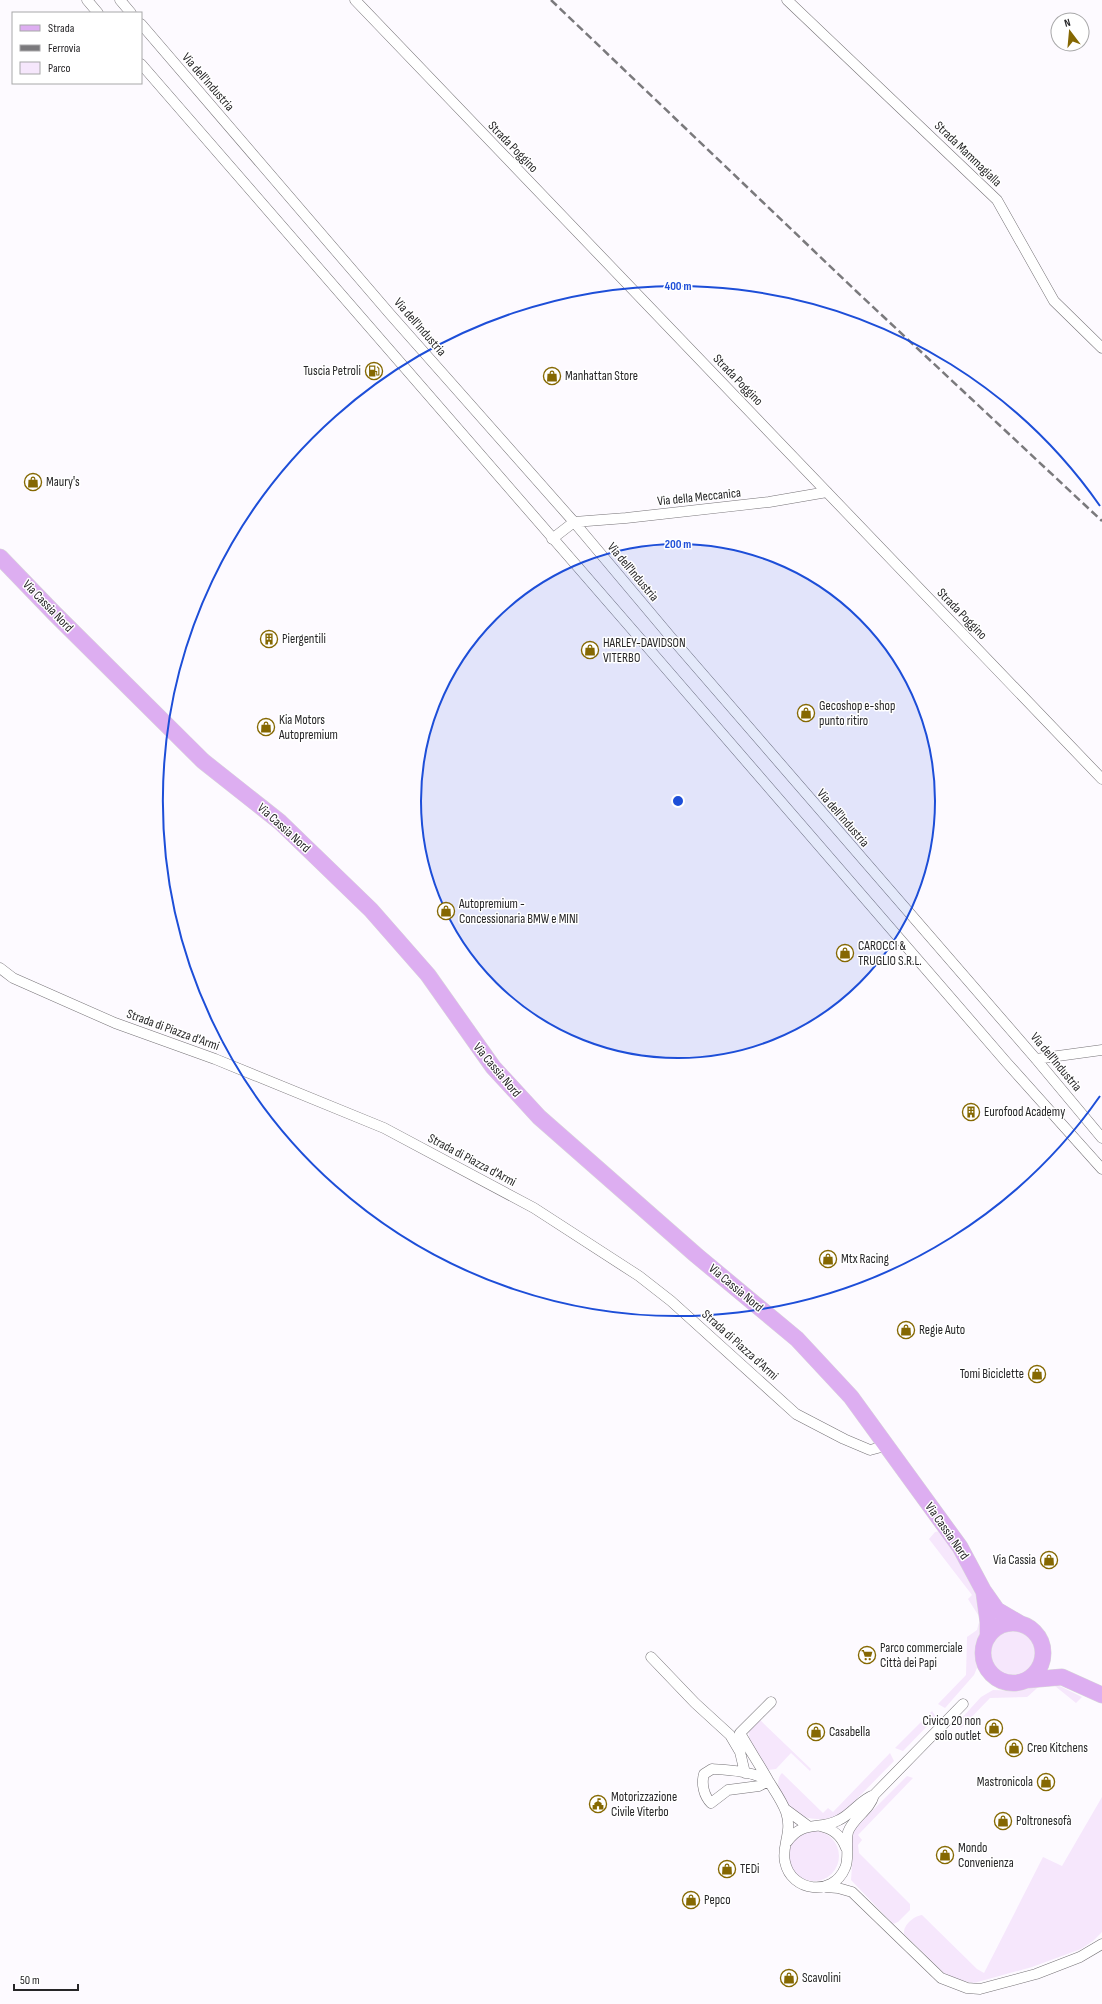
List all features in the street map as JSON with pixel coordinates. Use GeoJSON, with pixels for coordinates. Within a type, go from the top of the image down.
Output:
{"type":"FeatureCollection","features":[{"type":"Feature","properties":{"kind":"main road","name":"Via Cassia Nord"},"geometry":{"type":"LineString","coordinates":[[0,556],[54,613],[203,761],[280,822],[371,910],[428,975],[493,1067],[538,1117],[696,1255],[797,1339],[850,1397],[960,1547],[983,1590],[997,1610],[1021,1624]]}},
{"type":"Feature","properties":{"kind":"main road","name":"Via Cassia Nord"},"geometry":{"type":"LineString","coordinates":[[983,1590],[988,1622],[988,1637]]}},
{"type":"Feature","properties":{"kind":"main road"},"geometry":{"type":"LineString","coordinates":[[1062,1677],[1037,1635],[1021,1624],[1002,1625],[988,1637],[983,1655],[984,1662],[990,1673],[1006,1683],[1018,1683],[1027,1680],[1062,1677],[1102,1695]]}},
{"type":"Feature","properties":{"kind":"main road"},"geometry":{"type":"LineString","coordinates":[[1027,1680],[1034,1675],[1041,1666],[1043,1646]]}},
{"type":"Feature","properties":{"kind":"street"},"geometry":{"type":"LineString","coordinates":[[88,0],[97,12]]}},
{"type":"Feature","properties":{"kind":"street"},"geometry":{"type":"LineString","coordinates":[[120,0],[130,12]]}},
{"type":"Feature","properties":{"kind":"street","name":"Strada Poggino"},"geometry":{"type":"LineString","coordinates":[[355,0],[1102,778]]}},
{"type":"Feature","properties":{"kind":"street","name":"Strada Mammagialla"},"geometry":{"type":"LineString","coordinates":[[787,0],[998,200],[1054,302],[1102,348]]}},
{"type":"Feature","properties":{"kind":"street","name":"Via dell'Industria"},"geometry":{"type":"LineString","coordinates":[[142,25],[395,320],[574,522],[827,819],[1036,1059],[1102,1138]]}},
{"type":"Feature","properties":{"kind":"street"},"geometry":{"type":"LineString","coordinates":[[142,65],[1007,1063],[1102,1169]]}},
{"type":"Feature","properties":{"kind":"street","name":"Via della Meccanica"},"geometry":{"type":"LineString","coordinates":[[574,522],[626,518],[769,502],[827,492]]}},
{"type":"Feature","properties":{"kind":"street"},"geometry":{"type":"LineString","coordinates":[[552,539],[574,522]]}},
{"type":"Feature","properties":{"kind":"street","name":"Strada di Piazza d'Armi"},"geometry":{"type":"LineString","coordinates":[[0,968],[13,978],[115,1023],[215,1059],[384,1128],[534,1208],[639,1276],[671,1301],[796,1414],[844,1439],[870,1450],[885,1446]]}},
{"type":"Feature","properties":{"kind":"street"},"geometry":{"type":"LineString","coordinates":[[1036,1059],[1102,1050]]}},
{"type":"Feature","properties":{"kind":"street"},"geometry":{"type":"LineString","coordinates":[[651,1658],[695,1703],[730,1735],[740,1752],[745,1773]]}},
{"type":"Feature","properties":{"kind":"street"},"geometry":{"type":"LineString","coordinates":[[771,1702],[740,1733],[785,1809],[789,1825],[784,1860],[791,1877],[806,1887],[838,1888],[852,1892],[941,1978],[967,1988],[988,1987],[1036,1974],[1080,1957],[1102,1944]]}},
{"type":"Feature","properties":{"kind":"street"},"geometry":{"type":"LineString","coordinates":[[852,1892],[845,1868],[849,1831],[869,1805],[874,1795],[963,1704]]}},
{"type":"Feature","properties":{"kind":"street"},"geometry":{"type":"LineString","coordinates":[[708,1770],[745,1773],[768,1780],[759,1786],[728,1790],[712,1803],[709,1801],[702,1782],[704,1774],[708,1770]]}},
{"type":"Feature","properties":{"kind":"street"},"geometry":{"type":"LineString","coordinates":[[787,1843],[799,1830],[838,1821],[867,1798],[874,1795]]}},
{"type":"Feature","properties":{"kind":"street"},"geometry":{"type":"LineString","coordinates":[[785,1809],[813,1826],[828,1827],[843,1840],[846,1850]]}},
{"type":"Feature","properties":{"kind":"street"},"geometry":{"type":"LineString","coordinates":[[824,1887],[840,1878],[845,1868]]}},
{"type":"Feature","properties":{"kind":"green space"},"geometry":{"type":"Polygon","coordinates":[[[940,1531],[959,1561],[984,1610],[983,1628],[975,1645],[977,1668],[974,1675],[945,1708],[938,1704],[966,1675],[967,1637],[977,1630],[980,1618],[968,1599],[972,1595],[929,1539],[935,1532],[940,1531]]]}},
{"type":"Feature","properties":{"kind":"green space"},"geometry":{"type":"Polygon","coordinates":[[[1014,1627],[1024,1629],[1032,1635],[1038,1643],[1040,1653],[1038,1663],[1032,1671],[1024,1677],[1014,1679],[1004,1677],[996,1671],[990,1663],[988,1653],[990,1643],[996,1635],[1004,1629],[1014,1627]]]}},
{"type":"Feature","properties":{"kind":"green space"},"geometry":{"type":"Polygon","coordinates":[[[1052,1682],[1082,1697],[1076,1703],[1055,1686],[1046,1684],[1039,1687],[1027,1697],[990,1698],[961,1728],[959,1726],[960,1720],[981,1697],[993,1690],[1017,1691],[1052,1682]]]}},
{"type":"Feature","properties":{"kind":"green space"},"geometry":{"type":"Polygon","coordinates":[[[932,1711],[936,1717],[903,1751],[895,1748],[932,1711]]]}},
{"type":"Feature","properties":{"kind":"green space"},"geometry":{"type":"Polygon","coordinates":[[[759,1719],[811,1769],[810,1771],[791,1753],[776,1769],[768,1770],[750,1742],[749,1737],[751,1728],[759,1719]]]}},
{"type":"Feature","properties":{"kind":"green space"},"geometry":{"type":"Polygon","coordinates":[[[890,1753],[894,1761],[840,1816],[819,1819],[808,1818],[793,1811],[781,1795],[778,1783],[782,1773],[823,1813],[828,1808],[833,1812],[890,1753]]]}},
{"type":"Feature","properties":{"kind":"green space"},"geometry":{"type":"Polygon","coordinates":[[[907,1776],[913,1778],[858,1835],[862,1840],[858,1845],[859,1853],[910,1904],[910,1910],[898,1922],[893,1924],[851,1880],[853,1852],[850,1837],[859,1824],[907,1776]]]}},
{"type":"Feature","properties":{"kind":"green space"},"geometry":{"type":"Polygon","coordinates":[[[1102,1797],[1102,1932],[1093,1941],[1081,1949],[1032,1967],[974,1983],[958,1980],[944,1973],[904,1934],[907,1924],[916,1917],[922,1915],[977,1969],[984,1973],[1043,1857],[1062,1866],[1102,1797]]]}},
{"type":"Feature","properties":{"kind":"green space"},"geometry":{"type":"Polygon","coordinates":[[[814,1831],[824,1833],[832,1838],[837,1846],[839,1856],[837,1866],[832,1874],[824,1879],[814,1881],[804,1879],[796,1874],[791,1866],[789,1856],[791,1846],[796,1838],[804,1833],[814,1831]]]}},
{"type":"Feature","properties":{"kind":"railway"},"geometry":{"type":"LineString","coordinates":[[551,0],[856,291],[1102,521]]}},
{"type":"Feature","properties":{"kind":"place","name":"Tuscia Petroli"},"geometry":{"type":"Point","coordinates":[374,371]}},
{"type":"Feature","properties":{"kind":"place","name":"Manhattan Store"},"geometry":{"type":"Point","coordinates":[552,376]}},
{"type":"Feature","properties":{"kind":"place","name":"Maury's"},"geometry":{"type":"Point","coordinates":[33,482]}},
{"type":"Feature","properties":{"kind":"place","name":"Piergentili"},"geometry":{"type":"Point","coordinates":[269,639]}},
{"type":"Feature","properties":{"kind":"place","name":"HARLEY-DAVIDSON VITERBO"},"geometry":{"type":"Point","coordinates":[590,650]}},
{"type":"Feature","properties":{"kind":"place","name":"Gecoshop e-shop punto ritiro"},"geometry":{"type":"Point","coordinates":[806,713]}},
{"type":"Feature","properties":{"kind":"place","name":"Kia Motors Autopremium"},"geometry":{"type":"Point","coordinates":[266,727]}},
{"type":"Feature","properties":{"kind":"place","name":"Autopremium - Concessionaria BMW e MINI"},"geometry":{"type":"Point","coordinates":[446,911]}},
{"type":"Feature","properties":{"kind":"place","name":"CAROCCI & TRUGLIO S.R.L."},"geometry":{"type":"Point","coordinates":[845,953]}},
{"type":"Feature","properties":{"kind":"place","name":"Eurofood Academy"},"geometry":{"type":"Point","coordinates":[971,1112]}},
{"type":"Feature","properties":{"kind":"place","name":"Mtx Racing"},"geometry":{"type":"Point","coordinates":[828,1259]}},
{"type":"Feature","properties":{"kind":"place","name":"Regie Auto"},"geometry":{"type":"Point","coordinates":[906,1330]}},
{"type":"Feature","properties":{"kind":"place","name":"Tomi Biciclette"},"geometry":{"type":"Point","coordinates":[1037,1374]}},
{"type":"Feature","properties":{"kind":"place","name":"Via Cassia"},"geometry":{"type":"Point","coordinates":[1049,1560]}},
{"type":"Feature","properties":{"kind":"place","name":"Parco commerciale Città dei Papi"},"geometry":{"type":"Point","coordinates":[867,1655]}},
{"type":"Feature","properties":{"kind":"place","name":"Civico 20 non solo outlet"},"geometry":{"type":"Point","coordinates":[994,1728]}},
{"type":"Feature","properties":{"kind":"place","name":"Casabella"},"geometry":{"type":"Point","coordinates":[816,1732]}},
{"type":"Feature","properties":{"kind":"place","name":"Creo Kitchens"},"geometry":{"type":"Point","coordinates":[1014,1748]}},
{"type":"Feature","properties":{"kind":"place","name":"Mastronicola"},"geometry":{"type":"Point","coordinates":[1046,1782]}},
{"type":"Feature","properties":{"kind":"place","name":"Motorizzazione Civile Viterbo"},"geometry":{"type":"Point","coordinates":[598,1804]}},
{"type":"Feature","properties":{"kind":"place","name":"Poltronesofà"},"geometry":{"type":"Point","coordinates":[1003,1821]}},
{"type":"Feature","properties":{"kind":"place","name":"Mondo Convenienza"},"geometry":{"type":"Point","coordinates":[945,1855]}},
{"type":"Feature","properties":{"kind":"place","name":"TEDi"},"geometry":{"type":"Point","coordinates":[727,1869]}},
{"type":"Feature","properties":{"kind":"place","name":"Pepco"},"geometry":{"type":"Point","coordinates":[691,1900]}},
{"type":"Feature","properties":{"kind":"place","name":"Scavolini"},"geometry":{"type":"Point","coordinates":[789,1978]}}]}
